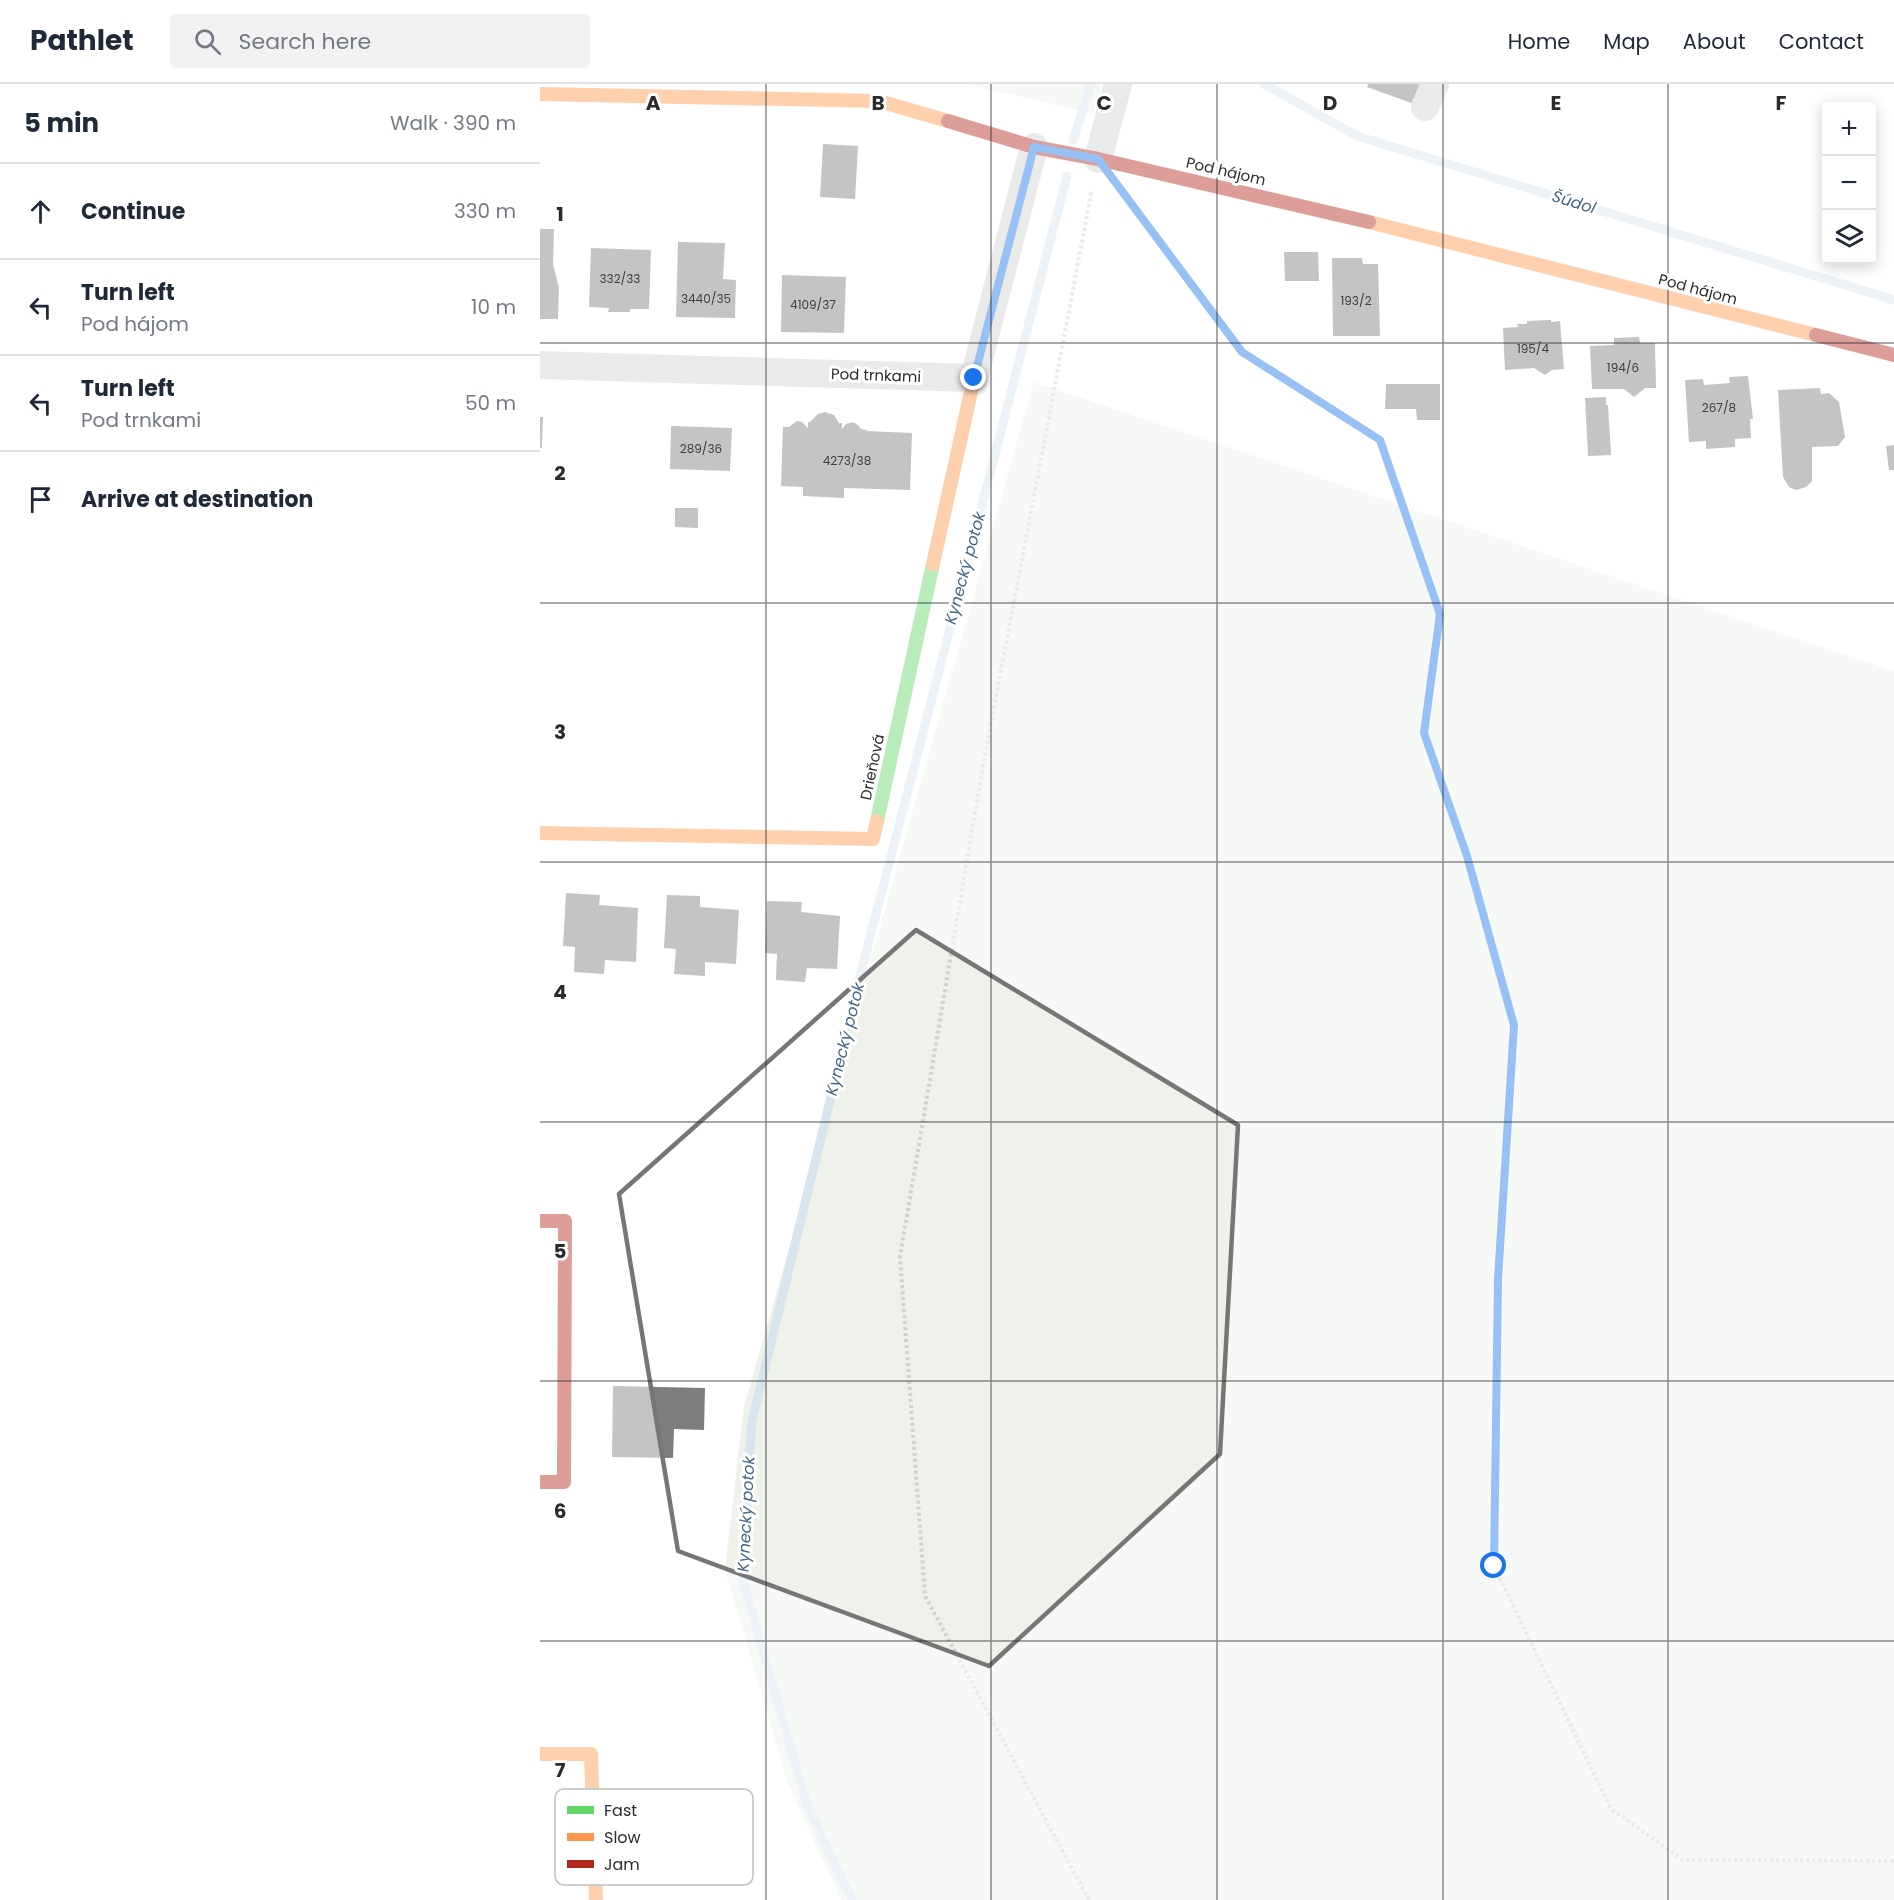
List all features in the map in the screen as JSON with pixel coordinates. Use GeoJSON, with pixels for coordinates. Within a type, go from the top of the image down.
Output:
{"type":"FeatureCollection","features":[{"type":"Feature","properties":{"kind":"street"},"geometry":{"type":"LineString","coordinates":[[1098,159],[1118,84]]}},
{"type":"Feature","properties":{"kind":"street","name":"Pod hájom"},"geometry":{"type":"LineString","coordinates":[[540,94],[879,101],[1034,147],[1098,159],[1412,232],[1894,355]]}},
{"type":"Feature","properties":{"kind":"street"},"geometry":{"type":"LineString","coordinates":[[974,378],[1034,147]]}},
{"type":"Feature","properties":{"kind":"street","name":"Pod trnkami"},"geometry":{"type":"LineString","coordinates":[[540,365],[974,378]]}},
{"type":"Feature","properties":{"kind":"street","name":"Drieňová"},"geometry":{"type":"LineString","coordinates":[[540,833],[873,839],[974,378]]}},
{"type":"Feature","properties":{"kind":"street"},"geometry":{"type":"LineString","coordinates":[[540,1221],[565,1221],[564,1482],[540,1482]]}},
{"type":"Feature","properties":{"kind":"street"},"geometry":{"type":"LineString","coordinates":[[540,1754],[591,1754],[592,1789]]}},
{"type":"Feature","properties":{"kind":"street"},"geometry":{"type":"LineString","coordinates":[[595,1885],[596,1900]]}},
{"type":"Feature","properties":{"kind":"path"},"geometry":{"type":"LineString","coordinates":[[1089,1900],[926,1596],[900,1257],[982,771],[1098,159]]}},
{"type":"Feature","properties":{"kind":"path"},"geometry":{"type":"LineString","coordinates":[[1125,195],[1242,352],[1380,440],[1440,614],[1424,733],[1467,856],[1514,1025],[1498,1279],[1494,1566],[1611,1809],[1683,1860],[1894,1861]]}},
{"type":"Feature","properties":{"kind":"highlighted area"},"geometry":{"type":"Polygon","coordinates":[[[916,930],[1238,1125],[1220,1454],[989,1666],[678,1551],[619,1194],[916,930]]]}},
{"type":"Feature","properties":{"kind":"shaded area"},"geometry":{"type":"Polygon","coordinates":[[[965,84],[1102,84],[1094,114],[965,84]]]}},
{"type":"Feature","properties":{"kind":"shaded area"},"geometry":{"type":"Polygon","coordinates":[[[1034,382],[1894,671],[1894,1900],[841,1900],[788,1784],[725,1569],[744,1407],[1034,382]]]}},
{"type":"Feature","properties":{"kind":"building"},"geometry":{"type":"Polygon","coordinates":[[[1368,84],[1421,84],[1414,104],[1367,87],[1368,84]]]}},
{"type":"Feature","properties":{"kind":"building"},"geometry":{"type":"Polygon","coordinates":[[[823,144],[858,146],[855,199],[820,197],[823,144]]]}},
{"type":"Feature","properties":{"kind":"building"},"geometry":{"type":"Polygon","coordinates":[[[540,229],[554,229],[553,264],[559,288],[558,319],[540,319],[540,229]]]}},
{"type":"Feature","properties":{"kind":"building"},"geometry":{"type":"Polygon","coordinates":[[[678,242],[725,243],[723,279],[736,280],[735,318],[676,317],[678,242]]]}},
{"type":"Feature","properties":{"kind":"building"},"geometry":{"type":"Polygon","coordinates":[[[591,248],[651,250],[649,309],[608,312],[609,308],[589,307],[591,248]]]}},
{"type":"Feature","properties":{"kind":"building"},"geometry":{"type":"Polygon","coordinates":[[[1284,252],[1318,252],[1319,281],[1285,281],[1284,252]]]}},
{"type":"Feature","properties":{"kind":"building"},"geometry":{"type":"Polygon","coordinates":[[[1332,258],[1362,258],[1363,264],[1378,264],[1380,336],[1333,336],[1332,258]]]}},
{"type":"Feature","properties":{"kind":"building"},"geometry":{"type":"Polygon","coordinates":[[[782,275],[846,277],[844,333],[781,332],[782,275]]]}},
{"type":"Feature","properties":{"kind":"building"},"geometry":{"type":"Polygon","coordinates":[[[1551,320],[1551,322],[1560,321],[1564,369],[1552,370],[1545,375],[1534,368],[1505,370],[1503,328],[1518,327],[1517,324],[1527,324],[1527,321],[1551,320]]]}},
{"type":"Feature","properties":{"kind":"building"},"geometry":{"type":"Polygon","coordinates":[[[1639,337],[1640,343],[1655,343],[1656,388],[1645,388],[1634,397],[1624,389],[1592,389],[1590,346],[1614,345],[1614,338],[1639,337]]]}},
{"type":"Feature","properties":{"kind":"building"},"geometry":{"type":"Polygon","coordinates":[[[1748,376],[1753,419],[1750,419],[1751,438],[1735,439],[1735,447],[1706,449],[1706,441],[1689,442],[1685,380],[1703,379],[1704,385],[1730,383],[1729,377],[1748,376]]]}},
{"type":"Feature","properties":{"kind":"building"},"geometry":{"type":"Polygon","coordinates":[[[1386,384],[1440,384],[1440,420],[1417,420],[1416,409],[1385,409],[1386,384]]]}},
{"type":"Feature","properties":{"kind":"building"},"geometry":{"type":"Polygon","coordinates":[[[1820,388],[1821,394],[1829,393],[1839,402],[1845,437],[1838,446],[1812,447],[1812,481],[1806,487],[1796,490],[1789,487],[1783,477],[1778,390],[1820,388]]]}},
{"type":"Feature","properties":{"kind":"building"},"geometry":{"type":"Polygon","coordinates":[[[1606,397],[1611,455],[1588,456],[1585,398],[1606,397]]]}},
{"type":"Feature","properties":{"kind":"building"},"geometry":{"type":"Polygon","coordinates":[[[825,412],[834,415],[839,423],[842,423],[842,429],[846,424],[853,422],[866,431],[912,433],[910,490],[844,488],[844,498],[803,496],[803,487],[781,486],[783,427],[789,427],[797,421],[802,422],[808,428],[808,422],[818,414],[825,412]]]}},
{"type":"Feature","properties":{"kind":"building"},"geometry":{"type":"Polygon","coordinates":[[[540,417],[543,417],[542,448],[540,448],[540,417]]]}},
{"type":"Feature","properties":{"kind":"building"},"geometry":{"type":"Polygon","coordinates":[[[671,426],[732,428],[730,471],[670,469],[671,426]]]}},
{"type":"Feature","properties":{"kind":"building"},"geometry":{"type":"Polygon","coordinates":[[[1894,445],[1894,470],[1889,470],[1886,446],[1894,445]]]}},
{"type":"Feature","properties":{"kind":"building"},"geometry":{"type":"Polygon","coordinates":[[[675,508],[698,508],[698,528],[675,527],[675,508]]]}},
{"type":"Feature","properties":{"kind":"building"},"geometry":{"type":"Polygon","coordinates":[[[566,893],[600,895],[599,905],[638,908],[636,962],[605,960],[604,974],[574,972],[575,947],[563,946],[566,893]]]}},
{"type":"Feature","properties":{"kind":"building"},"geometry":{"type":"Polygon","coordinates":[[[667,895],[700,896],[700,907],[739,910],[736,964],[705,962],[705,976],[674,974],[676,949],[664,948],[667,895]]]}},
{"type":"Feature","properties":{"kind":"building"},"geometry":{"type":"Polygon","coordinates":[[[767,901],[802,902],[801,912],[840,916],[837,969],[807,968],[805,982],[776,980],[777,954],[765,953],[767,901]]]}},
{"type":"Feature","properties":{"kind":"building"},"geometry":{"type":"Polygon","coordinates":[[[613,1386],[705,1388],[704,1430],[674,1429],[673,1458],[612,1457],[613,1386]]]}},
{"type":"Feature","properties":{"kind":"waterway","name":"Kynecký potok"},"geometry":{"type":"LineString","coordinates":[[1073,140],[1091,84]]}},
{"type":"Feature","properties":{"kind":"waterway","name":"Šúdol"},"geometry":{"type":"LineString","coordinates":[[1264,84],[1357,136],[1894,300]]}},
{"type":"Feature","properties":{"kind":"waterway","name":"Kynecký potok"},"geometry":{"type":"LineString","coordinates":[[852,1900],[807,1805],[742,1576],[752,1421],[867,949],[1067,176]]}},
{"type":"Feature","properties":{"kind":"traffic: fast"},"geometry":{"type":"LineString","coordinates":[[877,821],[933,564]]}},
{"type":"Feature","properties":{"kind":"traffic: slow"},"geometry":{"type":"LineString","coordinates":[[540,94],[879,101],[948,121]]}},
{"type":"Feature","properties":{"kind":"traffic: slow"},"geometry":{"type":"LineString","coordinates":[[1369,222],[1816,335]]}},
{"type":"Feature","properties":{"kind":"traffic: slow"},"geometry":{"type":"LineString","coordinates":[[933,564],[974,378]]}},
{"type":"Feature","properties":{"kind":"traffic: slow"},"geometry":{"type":"LineString","coordinates":[[540,833],[873,839],[877,821]]}},
{"type":"Feature","properties":{"kind":"traffic: slow"},"geometry":{"type":"LineString","coordinates":[[540,1754],[591,1754],[592,1789]]}},
{"type":"Feature","properties":{"kind":"traffic: slow"},"geometry":{"type":"LineString","coordinates":[[595,1885],[596,1900]]}},
{"type":"Feature","properties":{"kind":"traffic: jam"},"geometry":{"type":"LineString","coordinates":[[948,121],[1034,147],[1098,159],[1369,222]]}},
{"type":"Feature","properties":{"kind":"traffic: jam"},"geometry":{"type":"LineString","coordinates":[[1816,335],[1894,355]]}},
{"type":"Feature","properties":{"kind":"traffic: jam"},"geometry":{"type":"LineString","coordinates":[[540,1221],[565,1221],[564,1482],[540,1482]]}},
{"type":"Feature","properties":{"kind":"route"},"geometry":{"type":"LineString","coordinates":[[974,378],[1034,147],[1098,159],[1242,352],[1380,440],[1440,614],[1424,733],[1467,856],[1514,1025],[1498,1279],[1494,1566]]}}]}
